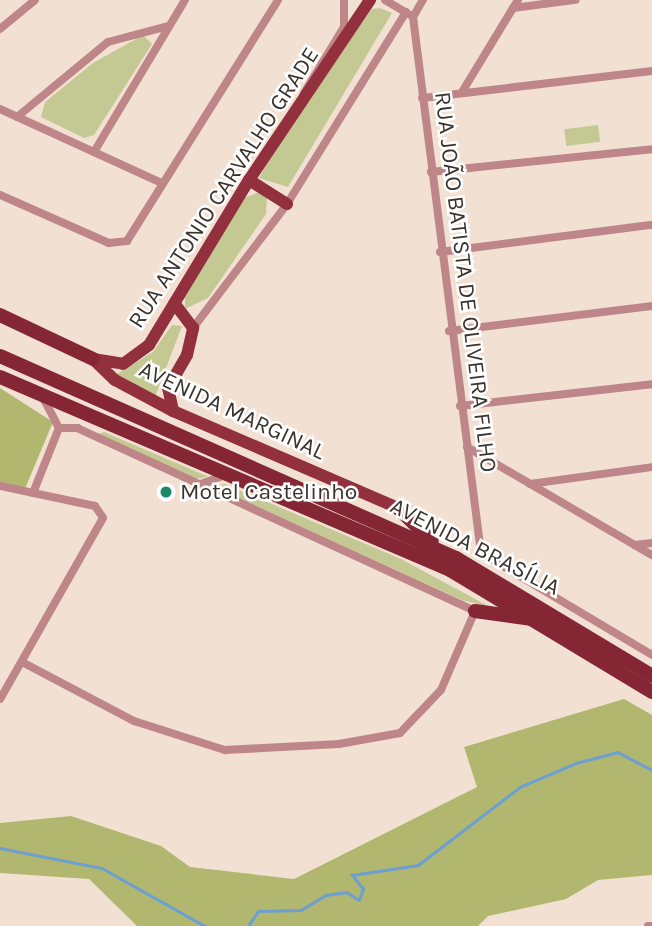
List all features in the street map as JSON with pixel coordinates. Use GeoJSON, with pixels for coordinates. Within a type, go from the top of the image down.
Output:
{"type":"FeatureCollection","features":[{"type":"Feature","properties":{"kind":"highway"},"geometry":{"type":"LineString","coordinates":[[0,315],[93,359]]}},
{"type":"Feature","properties":{"kind":"highway","name":"AVENIDA BRASÍLIA"},"geometry":{"type":"LineString","coordinates":[[0,356],[456,558],[648,673]]}},
{"type":"Feature","properties":{"kind":"highway","name":"AVENIDA BRASÍLIA"},"geometry":{"type":"LineString","coordinates":[[0,377],[388,540],[542,621],[652,692]]}},
{"type":"Feature","properties":{"kind":"highway"},"geometry":{"type":"LineString","coordinates":[[398,509],[456,558]]}},
{"type":"Feature","properties":{"kind":"highway"},"geometry":{"type":"LineString","coordinates":[[475,611],[542,621]]}},
{"type":"Feature","properties":{"kind":"main road","name":"RUA ANTONIO CARVALHO GRADE"},"geometry":{"type":"LineString","coordinates":[[93,359],[112,364],[136,359],[174,303],[249,180],[370,0]]}},
{"type":"Feature","properties":{"kind":"main road"},"geometry":{"type":"LineString","coordinates":[[249,180],[286,204]]}},
{"type":"Feature","properties":{"kind":"main road"},"geometry":{"type":"LineString","coordinates":[[173,411],[168,388],[187,355],[193,328],[174,303]]}},
{"type":"Feature","properties":{"kind":"main road","name":"AVENIDA MARGINAL"},"geometry":{"type":"LineString","coordinates":[[93,359],[115,380],[173,411],[398,509]]}},
{"type":"Feature","properties":{"kind":"street"},"geometry":{"type":"LineString","coordinates":[[0,29],[36,0]]}},
{"type":"Feature","properties":{"kind":"street"},"geometry":{"type":"LineString","coordinates":[[93,152],[185,0]]}},
{"type":"Feature","properties":{"kind":"street"},"geometry":{"type":"LineString","coordinates":[[0,195],[120,245],[278,0]]}},
{"type":"Feature","properties":{"kind":"street"},"geometry":{"type":"LineString","coordinates":[[343,0],[358,18]]}},
{"type":"Feature","properties":{"kind":"street"},"geometry":{"type":"LineString","coordinates":[[299,108],[307,81],[344,27],[343,0]]}},
{"type":"Feature","properties":{"kind":"street"},"geometry":{"type":"LineString","coordinates":[[385,0],[410,15]]}},
{"type":"Feature","properties":{"kind":"street"},"geometry":{"type":"LineString","coordinates":[[193,328],[286,204],[410,15],[423,0]]}},
{"type":"Feature","properties":{"kind":"street"},"geometry":{"type":"LineString","coordinates":[[462,92],[515,4],[575,0]]}},
{"type":"Feature","properties":{"kind":"street","name":"RUA JOÃO BATISTA DE OLIVEIRA FILHO"},"geometry":{"type":"LineString","coordinates":[[410,15],[449,331],[481,552],[652,655]]}},
{"type":"Feature","properties":{"kind":"street"},"geometry":{"type":"LineString","coordinates":[[17,117],[107,42],[168,26]]}},
{"type":"Feature","properties":{"kind":"street"},"geometry":{"type":"LineString","coordinates":[[422,98],[652,71]]}},
{"type":"Feature","properties":{"kind":"street"},"geometry":{"type":"LineString","coordinates":[[0,110],[162,183]]}},
{"type":"Feature","properties":{"kind":"street"},"geometry":{"type":"LineString","coordinates":[[431,172],[652,149]]}},
{"type":"Feature","properties":{"kind":"street"},"geometry":{"type":"LineString","coordinates":[[440,252],[652,225]]}},
{"type":"Feature","properties":{"kind":"street"},"geometry":{"type":"LineString","coordinates":[[449,331],[652,306]]}},
{"type":"Feature","properties":{"kind":"street"},"geometry":{"type":"LineString","coordinates":[[460,406],[652,384]]}},
{"type":"Feature","properties":{"kind":"street"},"geometry":{"type":"LineString","coordinates":[[33,493],[60,428],[55,412],[38,393]]}},
{"type":"Feature","properties":{"kind":"street"},"geometry":{"type":"LineString","coordinates":[[87,414],[94,440]]}},
{"type":"Feature","properties":{"kind":"street"},"geometry":{"type":"LineString","coordinates":[[22,662],[134,721],[225,750],[339,744],[400,733],[441,690],[475,611],[94,440],[78,428],[60,428]]}},
{"type":"Feature","properties":{"kind":"street"},"geometry":{"type":"LineString","coordinates":[[467,447],[652,555]]}},
{"type":"Feature","properties":{"kind":"street"},"geometry":{"type":"LineString","coordinates":[[529,484],[652,467]]}},
{"type":"Feature","properties":{"kind":"street"},"geometry":{"type":"LineString","coordinates":[[198,485],[230,473]]}},
{"type":"Feature","properties":{"kind":"street"},"geometry":{"type":"LineString","coordinates":[[0,486],[95,506],[103,521],[0,699]]}},
{"type":"Feature","properties":{"kind":"street"},"geometry":{"type":"LineString","coordinates":[[635,545],[652,543]]}},
{"type":"Feature","properties":{"kind":"green space"},"geometry":{"type":"Polygon","coordinates":[[[380,8],[392,13],[288,187],[259,178],[299,108],[372,9],[380,8]]]}},
{"type":"Feature","properties":{"kind":"green space"},"geometry":{"type":"Polygon","coordinates":[[[143,35],[152,44],[94,135],[84,138],[41,117],[45,102],[93,63],[143,35]]]}},
{"type":"Feature","properties":{"kind":"green space"},"geometry":{"type":"Polygon","coordinates":[[[598,125],[600,142],[566,146],[564,129],[598,125]]]}},
{"type":"Feature","properties":{"kind":"green space"},"geometry":{"type":"Polygon","coordinates":[[[259,192],[267,198],[266,214],[208,298],[185,309],[185,297],[243,198],[259,192]]]}},
{"type":"Feature","properties":{"kind":"green space"},"geometry":{"type":"Polygon","coordinates":[[[172,325],[182,326],[155,397],[117,374],[153,352],[172,325]]]}},
{"type":"Feature","properties":{"kind":"green space"},"geometry":{"type":"Polygon","coordinates":[[[0,388],[53,422],[24,491],[0,485],[0,388]]]}},
{"type":"Feature","properties":{"kind":"green space"},"geometry":{"type":"Polygon","coordinates":[[[104,432],[207,477],[195,479],[98,434],[104,432]]]}},
{"type":"Feature","properties":{"kind":"green space"},"geometry":{"type":"Polygon","coordinates":[[[225,484],[401,559],[490,607],[462,600],[212,486],[225,484]]]}},
{"type":"Feature","properties":{"kind":"green space"},"geometry":{"type":"Polygon","coordinates":[[[624,699],[652,715],[652,875],[598,880],[566,899],[488,916],[478,926],[137,926],[89,879],[0,873],[0,823],[71,816],[161,846],[190,867],[294,879],[477,787],[464,747],[624,699]]]}},
{"type":"Feature","properties":{"kind":"waterway"},"geometry":{"type":"LineString","coordinates":[[248,926],[258,911],[301,910],[326,895],[347,892],[359,900],[363,889],[352,875],[418,865],[520,787],[576,763],[618,752],[652,770]]}},
{"type":"Feature","properties":{"kind":"waterway"},"geometry":{"type":"LineString","coordinates":[[0,848],[102,868],[205,926]]}},
{"type":"Feature","properties":{"kind":"place","name":"Motel Castelinho"},"geometry":{"type":"Point","coordinates":[166,492]}}]}
